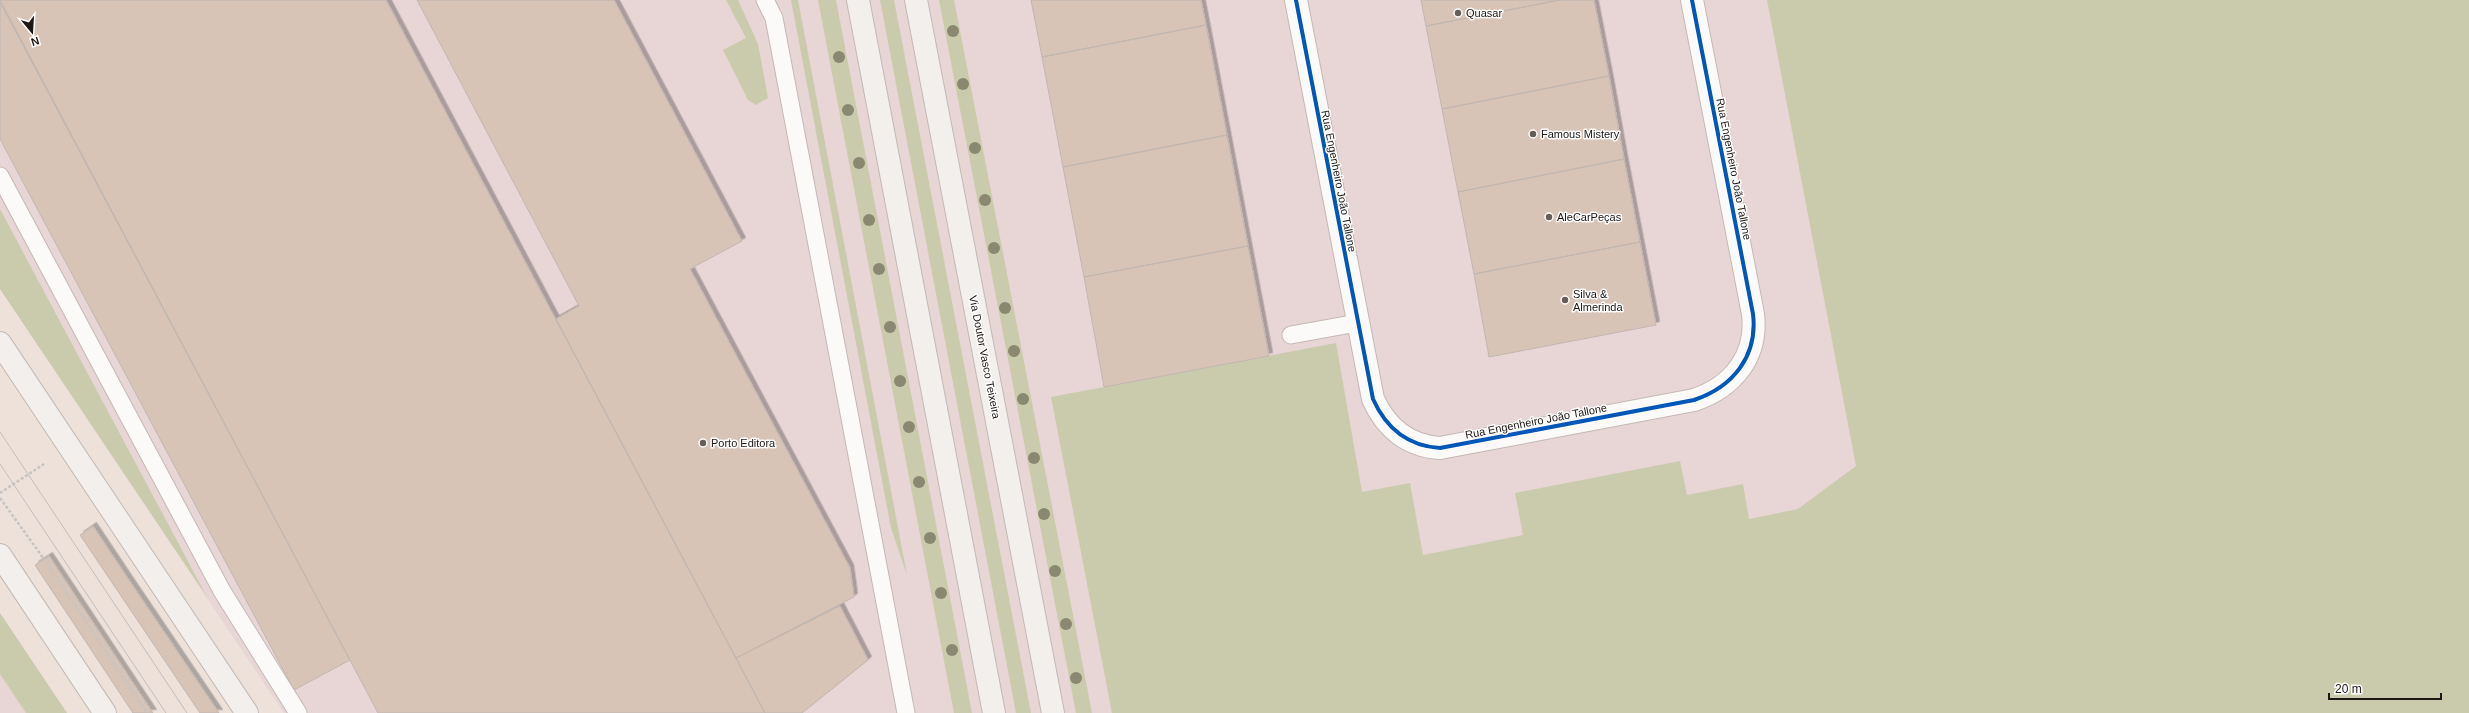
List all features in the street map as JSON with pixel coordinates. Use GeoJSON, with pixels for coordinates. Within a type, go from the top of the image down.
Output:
{"type":"FeatureCollection","features":[{"type":"Feature","properties":{"kind":"main road"},"geometry":{"type":"LineString","coordinates":[[858,0],[994,713]]}},
{"type":"Feature","properties":{"kind":"main road","name":"Via Doutor Vasco Teixeira"},"geometry":{"type":"LineString","coordinates":[[916,0],[1053,713]]}},
{"type":"Feature","properties":{"kind":"main road"},"geometry":{"type":"LineString","coordinates":[[0,343],[247,713]]}},
{"type":"Feature","properties":{"kind":"main road"},"geometry":{"type":"LineString","coordinates":[[0,555],[105,713]]}},
{"type":"Feature","properties":{"kind":"street","name":"Rua Engenheiro João Tallone"},"geometry":{"type":"LineString","coordinates":[[1296,0],[1357,323],[1373,399],[1379,413],[1394,430],[1424,447],[1458,445],[1676,404],[1716,391],[1734,378],[1750,349],[1754,326],[1692,0]]}},
{"type":"Feature","properties":{"kind":"lane"},"geometry":{"type":"LineString","coordinates":[[766,0],[774,18],[906,713]]}},
{"type":"Feature","properties":{"kind":"lane"},"geometry":{"type":"LineString","coordinates":[[0,176],[222,591],[298,713]]}},
{"type":"Feature","properties":{"kind":"lane"},"geometry":{"type":"LineString","coordinates":[[1291,335],[1357,323]]}},
{"type":"Feature","properties":{"kind":"path"},"geometry":{"type":"LineString","coordinates":[[0,492],[45,464],[49,471]]}},
{"type":"Feature","properties":{"kind":"path"},"geometry":{"type":"LineString","coordinates":[[0,498],[44,559],[147,713]]}},
{"type":"Feature","properties":{"kind":"shaded area"},"geometry":{"type":"Polygon","coordinates":[[[0,0],[2469,0],[2469,713],[284,713],[0,289],[0,0]]]}},
{"type":"Feature","properties":{"kind":"shaded area"},"geometry":{"type":"Polygon","coordinates":[[[0,613],[67,713],[0,713],[0,613]]]}},
{"type":"Feature","properties":{"kind":"green space"},"geometry":{"type":"Polygon","coordinates":[[[726,0],[738,0],[758,44],[768,98],[756,105],[748,100],[723,50],[746,38],[726,0]]]}},
{"type":"Feature","properties":{"kind":"green space"},"geometry":{"type":"Polygon","coordinates":[[[791,0],[798,0],[907,575],[891,528],[791,0]]]}},
{"type":"Feature","properties":{"kind":"green space"},"geometry":{"type":"Polygon","coordinates":[[[818,0],[836,0],[972,713],[954,713],[818,0]]]}},
{"type":"Feature","properties":{"kind":"green space"},"geometry":{"type":"Polygon","coordinates":[[[880,0],[894,0],[1031,713],[1016,713],[880,0]]]}},
{"type":"Feature","properties":{"kind":"green space"},"geometry":{"type":"Polygon","coordinates":[[[939,0],[954,0],[1092,713],[1076,713],[939,0]]]}},
{"type":"Feature","properties":{"kind":"green space"},"geometry":{"type":"Polygon","coordinates":[[[1767,0],[2469,0],[2469,713],[1112,713],[1051,397],[1336,343],[1362,492],[1410,483],[1423,555],[1523,535],[1515,493],[1680,461],[1687,495],[1743,484],[1749,519],[1798,509],[1856,466],[1767,0]]]}},
{"type":"Feature","properties":{"kind":"green space"},"geometry":{"type":"Polygon","coordinates":[[[0,209],[207,597],[0,289],[0,209]]]}},
{"type":"Feature","properties":{"kind":"green space"},"geometry":{"type":"Polygon","coordinates":[[[0,613],[67,713],[26,713],[0,674],[0,613]]]}},
{"type":"Feature","properties":{"kind":"building"},"geometry":{"type":"Polygon","coordinates":[[[0,0],[386,0],[765,713],[378,713],[0,0]]]}},
{"type":"Feature","properties":{"kind":"building","name":"Porto Editora"},"geometry":{"type":"Polygon","coordinates":[[[417,0],[614,0],[742,241],[690,269],[850,568],[854,597],[736,658],[556,319],[579,306],[417,0]]]}},
{"type":"Feature","properties":{"kind":"building"},"geometry":{"type":"Polygon","coordinates":[[[1031,0],[1201,0],[1206,25],[1042,57],[1031,0]]]}},
{"type":"Feature","properties":{"kind":"building","name":"Quasar"},"geometry":{"type":"Polygon","coordinates":[[[1421,0],[1560,0],[1426,26],[1421,0]]]}},
{"type":"Feature","properties":{"kind":"building"},"geometry":{"type":"Polygon","coordinates":[[[1560,0],[1594,0],[1609,76],[1442,109],[1426,26],[1560,0]]]}},
{"type":"Feature","properties":{"kind":"building"},"geometry":{"type":"Polygon","coordinates":[[[0,2],[350,660],[294,690],[0,139],[0,2]]]}},
{"type":"Feature","properties":{"kind":"building"},"geometry":{"type":"Polygon","coordinates":[[[1206,25],[1227,135],[1063,167],[1042,57],[1206,25]]]}},
{"type":"Feature","properties":{"kind":"building","name":"Famous Mistery"},"geometry":{"type":"Polygon","coordinates":[[[1609,76],[1624,159],[1458,192],[1442,109],[1609,76]]]}},
{"type":"Feature","properties":{"kind":"building"},"geometry":{"type":"Polygon","coordinates":[[[1227,135],[1248,246],[1084,277],[1063,167],[1227,135]]]}},
{"type":"Feature","properties":{"kind":"building","name":"AleCarPeças"},"geometry":{"type":"Polygon","coordinates":[[[1624,159],[1640,242],[1474,274],[1458,192],[1624,159]]]}},
{"type":"Feature","properties":{"kind":"building","name":"Silva & Almerinda"},"geometry":{"type":"Polygon","coordinates":[[[1640,242],[1656,325],[1489,357],[1474,274],[1640,242]]]}},
{"type":"Feature","properties":{"kind":"building"},"geometry":{"type":"Polygon","coordinates":[[[1248,246],[1269,356],[1104,387],[1084,277],[1248,246]]]}},
{"type":"Feature","properties":{"kind":"building"},"geometry":{"type":"Polygon","coordinates":[[[93,526],[219,713],[200,713],[80,535],[93,526]]]}},
{"type":"Feature","properties":{"kind":"building"},"geometry":{"type":"Polygon","coordinates":[[[49,556],[153,713],[133,713],[35,565],[49,556]]]}},
{"type":"Feature","properties":{"kind":"building"},"geometry":{"type":"Polygon","coordinates":[[[840,606],[868,660],[802,713],[765,713],[736,658],[840,606]]]}},
{"type":"Feature","properties":{"kind":"tram line"},"geometry":{"type":"LineString","coordinates":[[0,432],[187,713]]}},
{"type":"Feature","properties":{"kind":"tram line"},"geometry":{"type":"LineString","coordinates":[[0,464],[166,713]]}},
{"type":"Feature","properties":{"kind":"cycle path"},"geometry":{"type":"LineString","coordinates":[[1296,0],[1373,399],[1384,419],[1399,434],[1418,444],[1440,448],[1694,400],[1720,387],[1731,378],[1740,368],[1747,356],[1754,329],[1753,314],[1692,0]]}},
{"type":"Feature","properties":{"kind":"place","name":"Quasar"},"geometry":{"type":"Point","coordinates":[1458,13]}},
{"type":"Feature","properties":{"kind":"place","name":"Famous Mistery"},"geometry":{"type":"Point","coordinates":[1533,134]}},
{"type":"Feature","properties":{"kind":"place","name":"AleCarPeças"},"geometry":{"type":"Point","coordinates":[1549,217]}},
{"type":"Feature","properties":{"kind":"place","name":"Silva & Almerinda"},"geometry":{"type":"Point","coordinates":[1565,300]}},
{"type":"Feature","properties":{"kind":"place","name":"Porto Editora"},"geometry":{"type":"Point","coordinates":[703,443]}}]}
